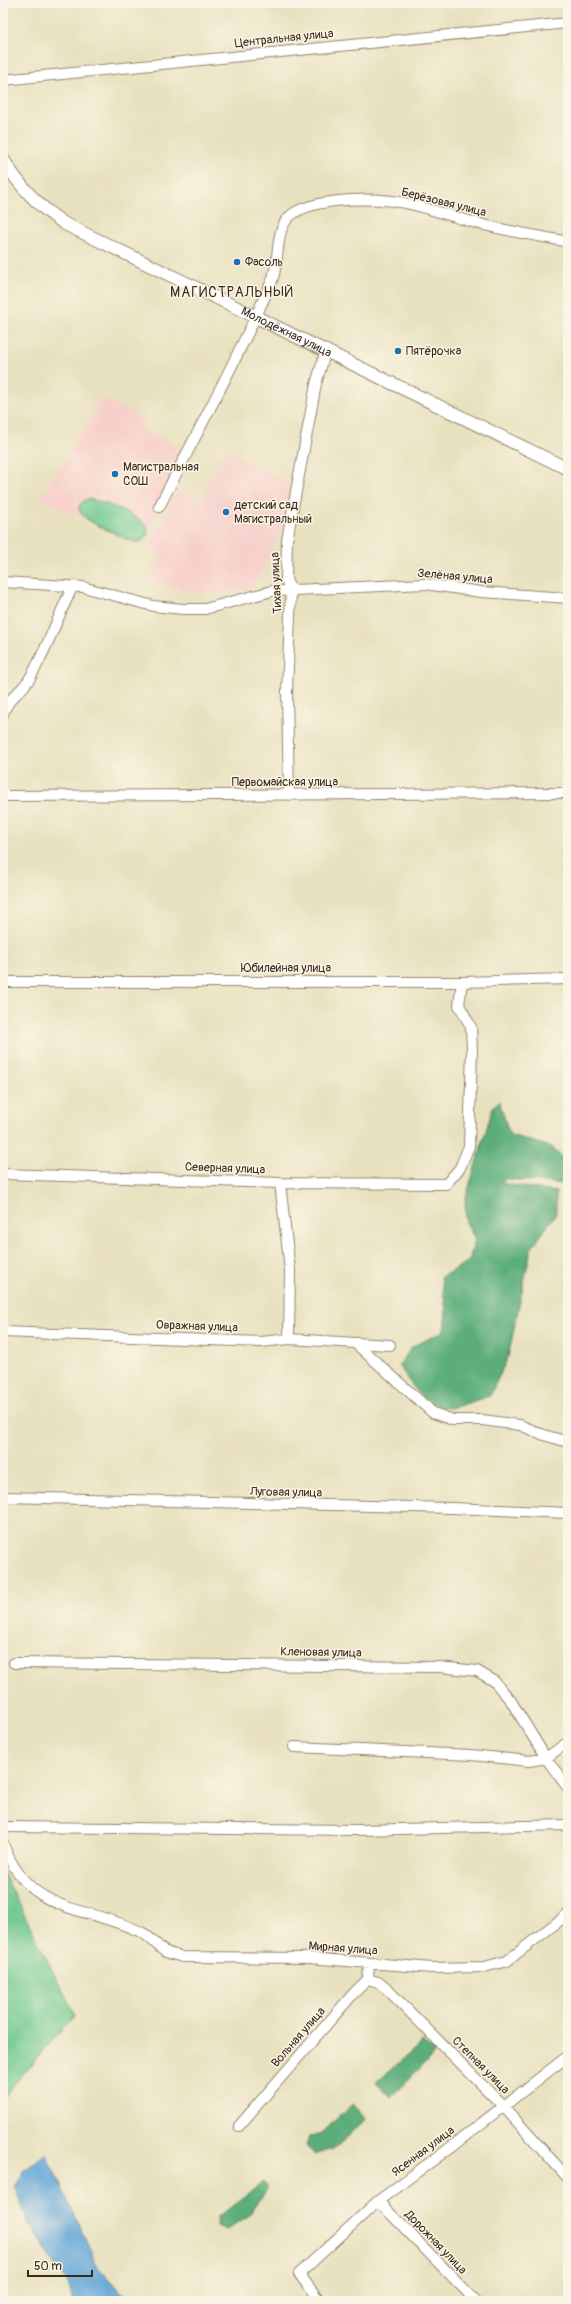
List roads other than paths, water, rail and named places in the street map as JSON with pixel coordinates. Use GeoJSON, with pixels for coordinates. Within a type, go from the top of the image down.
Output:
{"type":"FeatureCollection","features":[{"type":"Feature","properties":{"kind":"street","name":"Центральная улица"},"geometry":{"type":"LineString","coordinates":[[3,80],[568,23]]}},
{"type":"Feature","properties":{"kind":"street","name":"Молодёжная улица"},"geometry":{"type":"LineString","coordinates":[[3,159],[27,194],[47,212],[65,224],[568,469]]}},
{"type":"Feature","properties":{"kind":"street","name":"Берёзовая улица"},"geometry":{"type":"LineString","coordinates":[[256,317],[276,274],[279,256],[278,236],[284,223],[292,214],[305,207],[325,202],[360,200],[409,204],[485,225],[568,242]]}},
{"type":"Feature","properties":{"kind":"street"},"geometry":{"type":"LineString","coordinates":[[159,507],[256,317]]}},
{"type":"Feature","properties":{"kind":"street","name":"Тихая улица"},"geometry":{"type":"LineString","coordinates":[[289,795],[287,692],[292,590],[286,580],[287,540],[316,384],[326,350]]}},
{"type":"Feature","properties":{"kind":"street","name":"Зелёная улица"},"geometry":{"type":"LineString","coordinates":[[3,582],[83,587],[153,606],[183,609],[205,609],[272,591],[425,584],[480,592],[568,598]]}},
{"type":"Feature","properties":{"kind":"street"},"geometry":{"type":"LineString","coordinates":[[3,714],[8,700],[29,680],[73,586]]}},
{"type":"Feature","properties":{"kind":"street","name":"Первомайская улица"},"geometry":{"type":"LineString","coordinates":[[3,796],[568,793]]}},
{"type":"Feature","properties":{"kind":"street","name":"Юбилейная улица"},"geometry":{"type":"LineString","coordinates":[[3,982],[462,982],[568,980]]}},
{"type":"Feature","properties":{"kind":"street","name":"Северная улица"},"geometry":{"type":"LineString","coordinates":[[3,1174],[280,1182],[446,1184],[460,1168],[469,1146],[472,1050],[471,1027],[459,1005],[462,982]]}},
{"type":"Feature","properties":{"kind":"street"},"geometry":{"type":"LineString","coordinates":[[280,1182],[290,1270],[289,1339]]}},
{"type":"Feature","properties":{"kind":"street","name":"Овражная улица"},"geometry":{"type":"LineString","coordinates":[[3,1332],[261,1342],[289,1339],[390,1345]]}},
{"type":"Feature","properties":{"kind":"street"},"geometry":{"type":"LineString","coordinates":[[356,1344],[433,1413],[453,1420],[482,1420],[520,1425],[544,1435],[568,1442]]}},
{"type":"Feature","properties":{"kind":"street","name":"Луговая улица"},"geometry":{"type":"LineString","coordinates":[[3,1497],[452,1508],[568,1513]]}},
{"type":"Feature","properties":{"kind":"street","name":"Кленовая улица"},"geometry":{"type":"LineString","coordinates":[[14,1663],[439,1667],[477,1670],[494,1681],[511,1701],[546,1758],[568,1788]]}},
{"type":"Feature","properties":{"kind":"street"},"geometry":{"type":"LineString","coordinates":[[294,1747],[471,1756],[529,1761],[546,1758],[568,1742]]}},
{"type":"Feature","properties":{"kind":"street"},"geometry":{"type":"LineString","coordinates":[[3,1826],[359,1830],[568,1826]]}},
{"type":"Feature","properties":{"kind":"street","name":"Мирная улица"},"geometry":{"type":"LineString","coordinates":[[3,1844],[8,1857],[25,1881],[47,1900],[72,1910],[112,1920],[142,1932],[153,1939],[165,1951],[182,1957],[309,1958],[432,1968],[484,1967],[501,1964],[515,1956],[568,1914]]}},
{"type":"Feature","properties":{"kind":"street"},"geometry":{"type":"LineString","coordinates":[[368,1979],[369,1963]]}},
{"type":"Feature","properties":{"kind":"street","name":"Степная улица"},"geometry":{"type":"LineString","coordinates":[[368,1979],[378,1982],[388,1990],[503,2106],[568,2178]]}},
{"type":"Feature","properties":{"kind":"street","name":"Вольная улица"},"geometry":{"type":"LineString","coordinates":[[239,2126],[353,1994],[368,1979]]}},
{"type":"Feature","properties":{"kind":"street","name":"Ясенная улица"},"geometry":{"type":"LineString","coordinates":[[320,2301],[299,2274],[378,2201],[568,2056]]}},
{"type":"Feature","properties":{"kind":"street","name":"Дорожная улица"},"geometry":{"type":"LineString","coordinates":[[378,2201],[476,2301]]}},
{"type":"Feature","properties":{"kind":"water"},"geometry":{"type":"Polygon","coordinates":[[[45,2154],[74,2212],[97,2266],[129,2301],[73,2301],[66,2281],[29,2224],[15,2188],[24,2171],[45,2154]]]}},
{"type":"Feature","properties":{"kind":"place","name":"Фасоль"},"geometry":{"type":"Point","coordinates":[237,262]}},
{"type":"Feature","properties":{"kind":"place","name":"Пятёрочка"},"geometry":{"type":"Point","coordinates":[398,351]}},
{"type":"Feature","properties":{"kind":"place","name":"Магистральная СОШ"},"geometry":{"type":"Point","coordinates":[115,474]}},
{"type":"Feature","properties":{"kind":"place","name":"детский сад Магистральный"},"geometry":{"type":"Point","coordinates":[226,512]}},
{"type":"Feature","properties":{"kind":"district","name":"МАГИСТРАЛЬНЫЙ"},"geometry":{"type":"Point","coordinates":[232,292]}}]}
